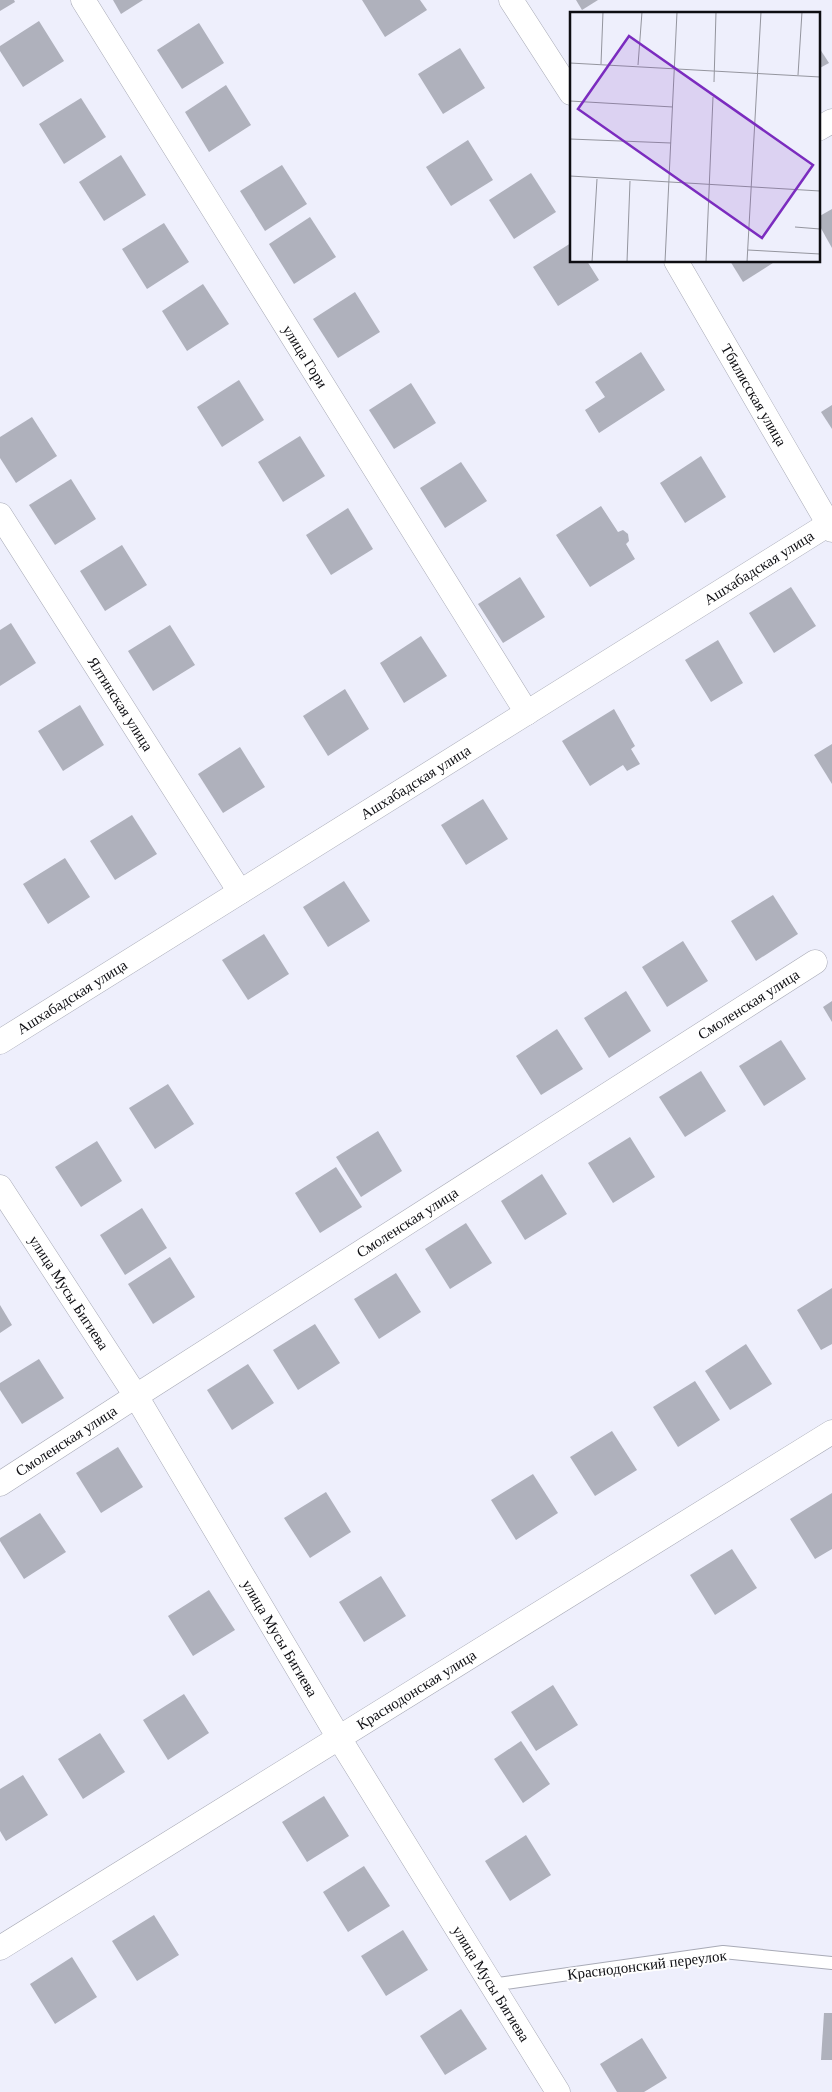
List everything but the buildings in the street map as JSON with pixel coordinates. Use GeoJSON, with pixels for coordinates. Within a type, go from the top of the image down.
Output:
{"type":"FeatureCollection","features":[{"type":"Feature","properties":{"kind":"street","name":"улица Гори"},"geometry":{"type":"LineString","coordinates":[[83,0],[527,713]]}},
{"type":"Feature","properties":{"kind":"street"},"geometry":{"type":"LineString","coordinates":[[511,0],[570,92]]}},
{"type":"Feature","properties":{"kind":"street"},"geometry":{"type":"LineString","coordinates":[[820,128],[832,121]]}},
{"type":"Feature","properties":{"kind":"street","name":"Тбилисская улица"},"geometry":{"type":"LineString","coordinates":[[677,262],[831,525]]}},
{"type":"Feature","properties":{"kind":"street","name":"Ялтинская улица"},"geometry":{"type":"LineString","coordinates":[[0,515],[240,892]]}},
{"type":"Feature","properties":{"kind":"street","name":"Ашхабадская улица"},"geometry":{"type":"LineString","coordinates":[[0,1042],[831,525]]}},
{"type":"Feature","properties":{"kind":"street","name":"Смоленская улица"},"geometry":{"type":"LineString","coordinates":[[0,1484],[815,962]]}},
{"type":"Feature","properties":{"kind":"street","name":"улица Мусы Бигиева"},"geometry":{"type":"LineString","coordinates":[[0,1187],[136,1396],[339,1738],[558,2092]]}},
{"type":"Feature","properties":{"kind":"street","name":"Краснодонская улица"},"geometry":{"type":"LineString","coordinates":[[0,1948],[832,1432]]}},
{"type":"Feature","properties":{"kind":"lane","name":"Краснодонский переулок"},"geometry":{"type":"LineString","coordinates":[[491,1984],[618,1968],[723,1952],[832,1963]]}}]}
